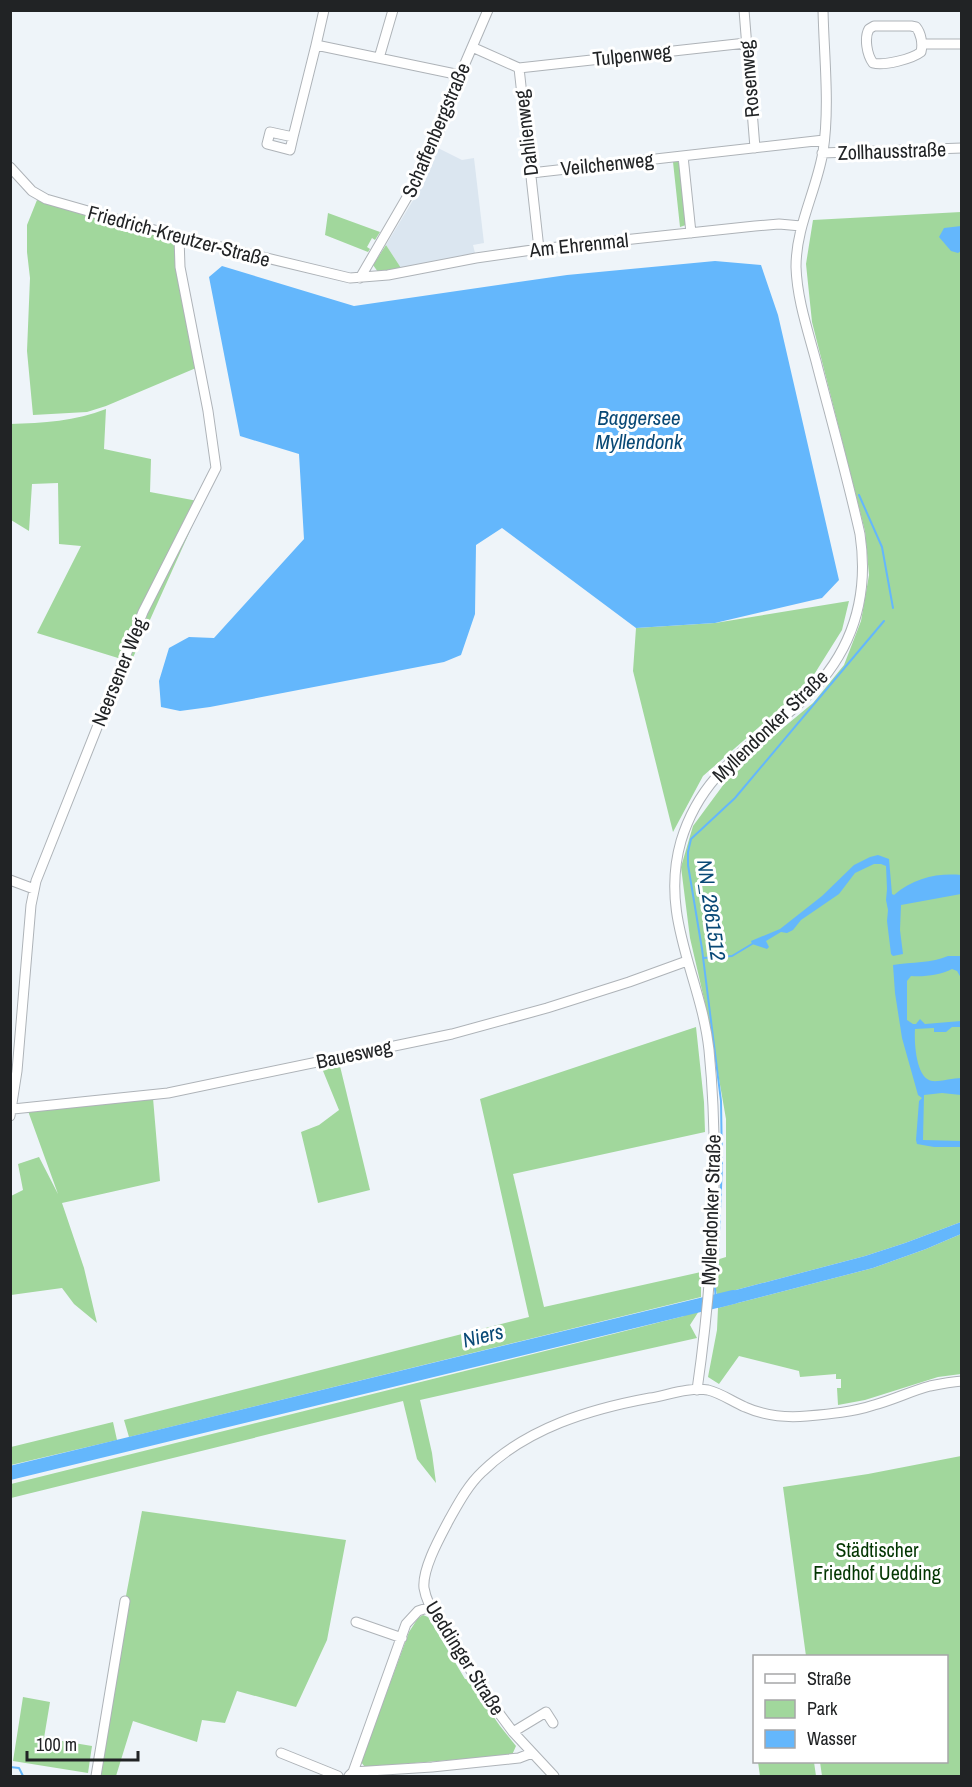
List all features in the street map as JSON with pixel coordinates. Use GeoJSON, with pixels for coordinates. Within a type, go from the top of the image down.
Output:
{"type":"FeatureCollection","features":[{"type":"Feature","properties":{"kind":"street"},"geometry":{"type":"LineString","coordinates":[[293,137],[324,10]]}},
{"type":"Feature","properties":{"kind":"street"},"geometry":{"type":"LineString","coordinates":[[379,58],[393,10]]}},
{"type":"Feature","properties":{"kind":"street","name":"Schaffenbergstraße"},"geometry":{"type":"LineString","coordinates":[[360,278],[412,190],[435,142],[488,10]]}},
{"type":"Feature","properties":{"kind":"street","name":"Rosenweg"},"geometry":{"type":"LineString","coordinates":[[744,10],[755,148]]}},
{"type":"Feature","properties":{"kind":"street","name":"Myllendonker Straße"},"geometry":{"type":"LineString","coordinates":[[698,1390],[709,1292],[714,1174],[712,1097],[705,1020],[677,923],[676,863],[681,842],[694,809],[714,779],[729,762],[800,704],[823,679],[847,641],[861,596],[863,560],[860,534],[798,289],[796,256],[801,226],[824,140],[826,114],[823,10]]}},
{"type":"Feature","properties":{"kind":"street"},"geometry":{"type":"LineString","coordinates":[[874,26],[913,26],[918,30],[922,44],[921,52],[912,57],[875,64],[870,58],[866,34],[874,26]]}},
{"type":"Feature","properties":{"kind":"street","name":"Tulpenweg"},"geometry":{"type":"LineString","coordinates":[[519,68],[746,43]]}},
{"type":"Feature","properties":{"kind":"street"},"geometry":{"type":"LineString","coordinates":[[922,44],[962,44]]}},
{"type":"Feature","properties":{"kind":"street"},"geometry":{"type":"LineString","coordinates":[[316,45],[460,75]]}},
{"type":"Feature","properties":{"kind":"street","name":"Dahlienweg"},"geometry":{"type":"LineString","coordinates":[[472,47],[519,68],[539,249]]}},
{"type":"Feature","properties":{"kind":"street","name":"Veilchenweg"},"geometry":{"type":"LineString","coordinates":[[531,173],[824,140]]}},
{"type":"Feature","properties":{"kind":"street","name":"Zollhausstraße"},"geometry":{"type":"LineString","coordinates":[[822,153],[962,148]]}},
{"type":"Feature","properties":{"kind":"street"},"geometry":{"type":"LineString","coordinates":[[683,156],[692,232]]}},
{"type":"Feature","properties":{"kind":"street","name":"Friedrich-Kreutzer-Straße"},"geometry":{"type":"LineString","coordinates":[[10,167],[32,191],[46,199],[178,237],[338,277],[360,278]]}},
{"type":"Feature","properties":{"kind":"street","name":"Am Ehrenmal"},"geometry":{"type":"LineString","coordinates":[[360,278],[400,274],[476,258],[539,249],[770,225],[801,226]]}},
{"type":"Feature","properties":{"kind":"street","name":"Neersener Weg"},"geometry":{"type":"LineString","coordinates":[[12,1112],[34,889],[143,612],[216,468],[208,412],[180,267],[178,237]]}},
{"type":"Feature","properties":{"kind":"street"},"geometry":{"type":"LineString","coordinates":[[10,880],[34,889]]}},
{"type":"Feature","properties":{"kind":"street","name":"Bauesweg"},"geometry":{"type":"LineString","coordinates":[[12,1112],[168,1093],[452,1034],[547,1008],[687,961]]}},
{"type":"Feature","properties":{"kind":"street"},"geometry":{"type":"LineString","coordinates":[[698,1390],[713,1392],[771,1416],[786,1418],[869,1407],[930,1386],[962,1381]]}},
{"type":"Feature","properties":{"kind":"street","name":"Ueddinger Straße"},"geometry":{"type":"LineString","coordinates":[[554,1776],[513,1732],[493,1705],[430,1607],[424,1587],[425,1575],[442,1533],[459,1502],[481,1472],[511,1448],[553,1425],[602,1408],[698,1390]]}},
{"type":"Feature","properties":{"kind":"street"},"geometry":{"type":"LineString","coordinates":[[96,1776],[125,1601]]}},
{"type":"Feature","properties":{"kind":"street"},"geometry":{"type":"LineString","coordinates":[[430,1607],[418,1611],[406,1624],[351,1774],[519,1758],[532,1753]]}},
{"type":"Feature","properties":{"kind":"street"},"geometry":{"type":"LineString","coordinates":[[356,1622],[402,1638]]}},
{"type":"Feature","properties":{"kind":"street","name":"Ueddinger Straße"},"geometry":{"type":"LineString","coordinates":[[513,1732],[546,1712],[553,1723]]}},
{"type":"Feature","properties":{"kind":"street"},"geometry":{"type":"LineString","coordinates":[[281,1753],[338,1776]]}},
{"type":"Feature","properties":{"kind":"shaded area"},"geometry":{"type":"Polygon","coordinates":[[[438,148],[462,160],[474,158],[484,243],[473,245],[475,253],[401,268],[386,245],[415,197],[438,148]]]}},
{"type":"Feature","properties":{"kind":"green space"},"geometry":{"type":"Polygon","coordinates":[[[677,161],[687,222],[686,225],[680,227],[673,162],[677,161]]]}},
{"type":"Feature","properties":{"kind":"green space"},"geometry":{"type":"Polygon","coordinates":[[[37,200],[170,239],[174,246],[196,368],[87,412],[33,415],[27,351],[30,278],[27,225],[37,200]]]}},
{"type":"Feature","properties":{"kind":"green space"},"geometry":{"type":"Polygon","coordinates":[[[961,212],[961,1222],[865,1256],[717,1295],[713,1277],[713,1261],[726,1257],[726,1119],[708,1016],[690,938],[681,867],[693,826],[738,765],[813,703],[844,665],[861,621],[869,575],[865,531],[812,322],[806,264],[813,220],[961,212]]]}},
{"type":"Feature","properties":{"kind":"green space"},"geometry":{"type":"Polygon","coordinates":[[[328,213],[380,232],[375,240],[372,238],[367,247],[370,249],[368,252],[325,235],[328,213]]]}},
{"type":"Feature","properties":{"kind":"green space"},"geometry":{"type":"Polygon","coordinates":[[[386,245],[401,268],[378,272],[373,265],[386,245]]]}},
{"type":"Feature","properties":{"kind":"green space"},"geometry":{"type":"Polygon","coordinates":[[[106,409],[104,449],[151,459],[150,492],[203,502],[131,662],[37,633],[81,546],[59,544],[58,483],[32,484],[29,531],[11,520],[10,424],[71,419],[106,409]]]}},
{"type":"Feature","properties":{"kind":"green space"},"geometry":{"type":"Polygon","coordinates":[[[849,601],[842,630],[815,673],[798,693],[703,776],[673,832],[633,671],[636,628],[715,623],[849,601]]]}},
{"type":"Feature","properties":{"kind":"green space"},"geometry":{"type":"Polygon","coordinates":[[[696,1027],[705,1132],[513,1174],[544,1307],[701,1272],[701,1297],[129,1437],[124,1420],[529,1317],[480,1099],[696,1027]]]}},
{"type":"Feature","properties":{"kind":"green space"},"geometry":{"type":"Polygon","coordinates":[[[339,1062],[370,1190],[318,1203],[301,1132],[319,1125],[339,1110],[321,1066],[339,1062]]]}},
{"type":"Feature","properties":{"kind":"green space"},"geometry":{"type":"Polygon","coordinates":[[[153,1098],[160,1181],[62,1203],[84,1268],[97,1323],[74,1304],[62,1288],[11,1295],[11,1196],[23,1190],[18,1164],[39,1157],[58,1194],[28,1111],[153,1098]]]}},
{"type":"Feature","properties":{"kind":"green space"},"geometry":{"type":"Polygon","coordinates":[[[961,1234],[961,1374],[938,1377],[865,1400],[838,1405],[837,1388],[841,1388],[841,1379],[836,1379],[836,1374],[800,1377],[799,1371],[739,1356],[719,1384],[708,1377],[717,1330],[718,1308],[873,1268],[961,1234]]]}},
{"type":"Feature","properties":{"kind":"green space"},"geometry":{"type":"Polygon","coordinates":[[[691,1310],[699,1311],[690,1325],[697,1338],[420,1400],[436,1483],[417,1459],[403,1401],[11,1498],[11,1484],[684,1316],[691,1310]]]}},
{"type":"Feature","properties":{"kind":"green space"},"geometry":{"type":"Polygon","coordinates":[[[113,1422],[117,1440],[11,1465],[11,1447],[113,1422]]]}},
{"type":"Feature","properties":{"kind":"green space","name":"Städtischer Friedhof Uedding"},"geometry":{"type":"Polygon","coordinates":[[[961,1456],[961,1776],[822,1776],[820,1763],[948,1763],[948,1655],[806,1655],[783,1487],[961,1456]]]}},
{"type":"Feature","properties":{"kind":"green space"},"geometry":{"type":"Polygon","coordinates":[[[142,1511],[346,1540],[327,1640],[296,1707],[237,1691],[225,1723],[202,1720],[197,1742],[133,1721],[116,1776],[92,1776],[142,1511]]]}},
{"type":"Feature","properties":{"kind":"green space"},"geometry":{"type":"Polygon","coordinates":[[[423,1615],[428,1617],[465,1679],[516,1746],[512,1755],[365,1767],[361,1762],[409,1632],[418,1618],[423,1615]]]}},
{"type":"Feature","properties":{"kind":"green space"},"geometry":{"type":"Polygon","coordinates":[[[23,1697],[50,1702],[44,1738],[92,1746],[88,1773],[13,1761],[23,1697]]]}},
{"type":"Feature","properties":{"kind":"green space"},"geometry":{"type":"Polygon","coordinates":[[[758,1763],[814,1763],[816,1776],[760,1776],[758,1763]]]}},
{"type":"Feature","properties":{"kind":"water"},"geometry":{"type":"Polygon","coordinates":[[[961,226],[961,251],[958,253],[951,251],[939,237],[944,228],[961,226]]]}},
{"type":"Feature","properties":{"kind":"water","name":"Baggersee Myllendonk"},"geometry":{"type":"Polygon","coordinates":[[[715,261],[761,265],[778,315],[839,580],[822,598],[715,623],[636,628],[502,528],[476,545],[475,614],[461,655],[444,662],[210,707],[180,711],[161,707],[159,681],[169,648],[189,637],[214,638],[304,539],[299,454],[240,436],[209,277],[222,266],[354,306],[567,275],[715,261]]]}},
{"type":"Feature","properties":{"kind":"water"},"geometry":{"type":"Polygon","coordinates":[[[878,855],[889,859],[892,894],[894,895],[910,884],[926,878],[961,875],[961,894],[901,905],[900,930],[903,954],[893,956],[891,954],[887,921],[886,866],[881,864],[874,864],[855,873],[839,894],[801,920],[793,930],[787,933],[781,932],[766,941],[769,947],[767,949],[752,944],[751,941],[780,929],[822,896],[854,865],[878,855]]]}},
{"type":"Feature","properties":{"kind":"water"},"geometry":{"type":"Polygon","coordinates":[[[948,956],[961,956],[961,978],[957,971],[952,969],[932,975],[911,976],[907,981],[907,1020],[913,1024],[920,1019],[925,1024],[961,1021],[961,1027],[952,1027],[946,1032],[934,1032],[934,1028],[915,1029],[917,1059],[922,1074],[932,1081],[961,1078],[961,1095],[942,1093],[924,1095],[923,1140],[961,1141],[961,1147],[934,1147],[917,1144],[916,1140],[919,1101],[922,1098],[918,1095],[902,1038],[893,965],[929,961],[948,956]]]}},
{"type":"Feature","properties":{"kind":"water"},"geometry":{"type":"Polygon","coordinates":[[[961,1222],[961,1234],[873,1268],[718,1308],[717,1295],[865,1256],[961,1222]]]}},
{"type":"Feature","properties":{"kind":"waterway","name":"NN_2861512"},"geometry":{"type":"LineString","coordinates":[[859,495],[882,547],[893,608]]}},
{"type":"Feature","properties":{"kind":"waterway","name":"NN_2861512"},"geometry":{"type":"LineString","coordinates":[[717,1276],[722,1166],[721,1101],[702,949],[688,865],[691,839],[735,798],[884,621]]}},
{"type":"Feature","properties":{"kind":"waterway"},"geometry":{"type":"LineString","coordinates":[[703,958],[732,956],[752,944]]}},
{"type":"Feature","properties":{"kind":"waterway","name":"NN_2861512"},"geometry":{"type":"LineString","coordinates":[[715,1288],[716,1302]]}},
{"type":"Feature","properties":{"kind":"waterway","name":"Niers"},"geometry":{"type":"LineString","coordinates":[[10,1473],[733,1297]]}},
{"type":"Feature","properties":{"kind":"waterway"},"geometry":{"type":"LineString","coordinates":[[10,1767],[19,1768],[23,1776]]}}]}
